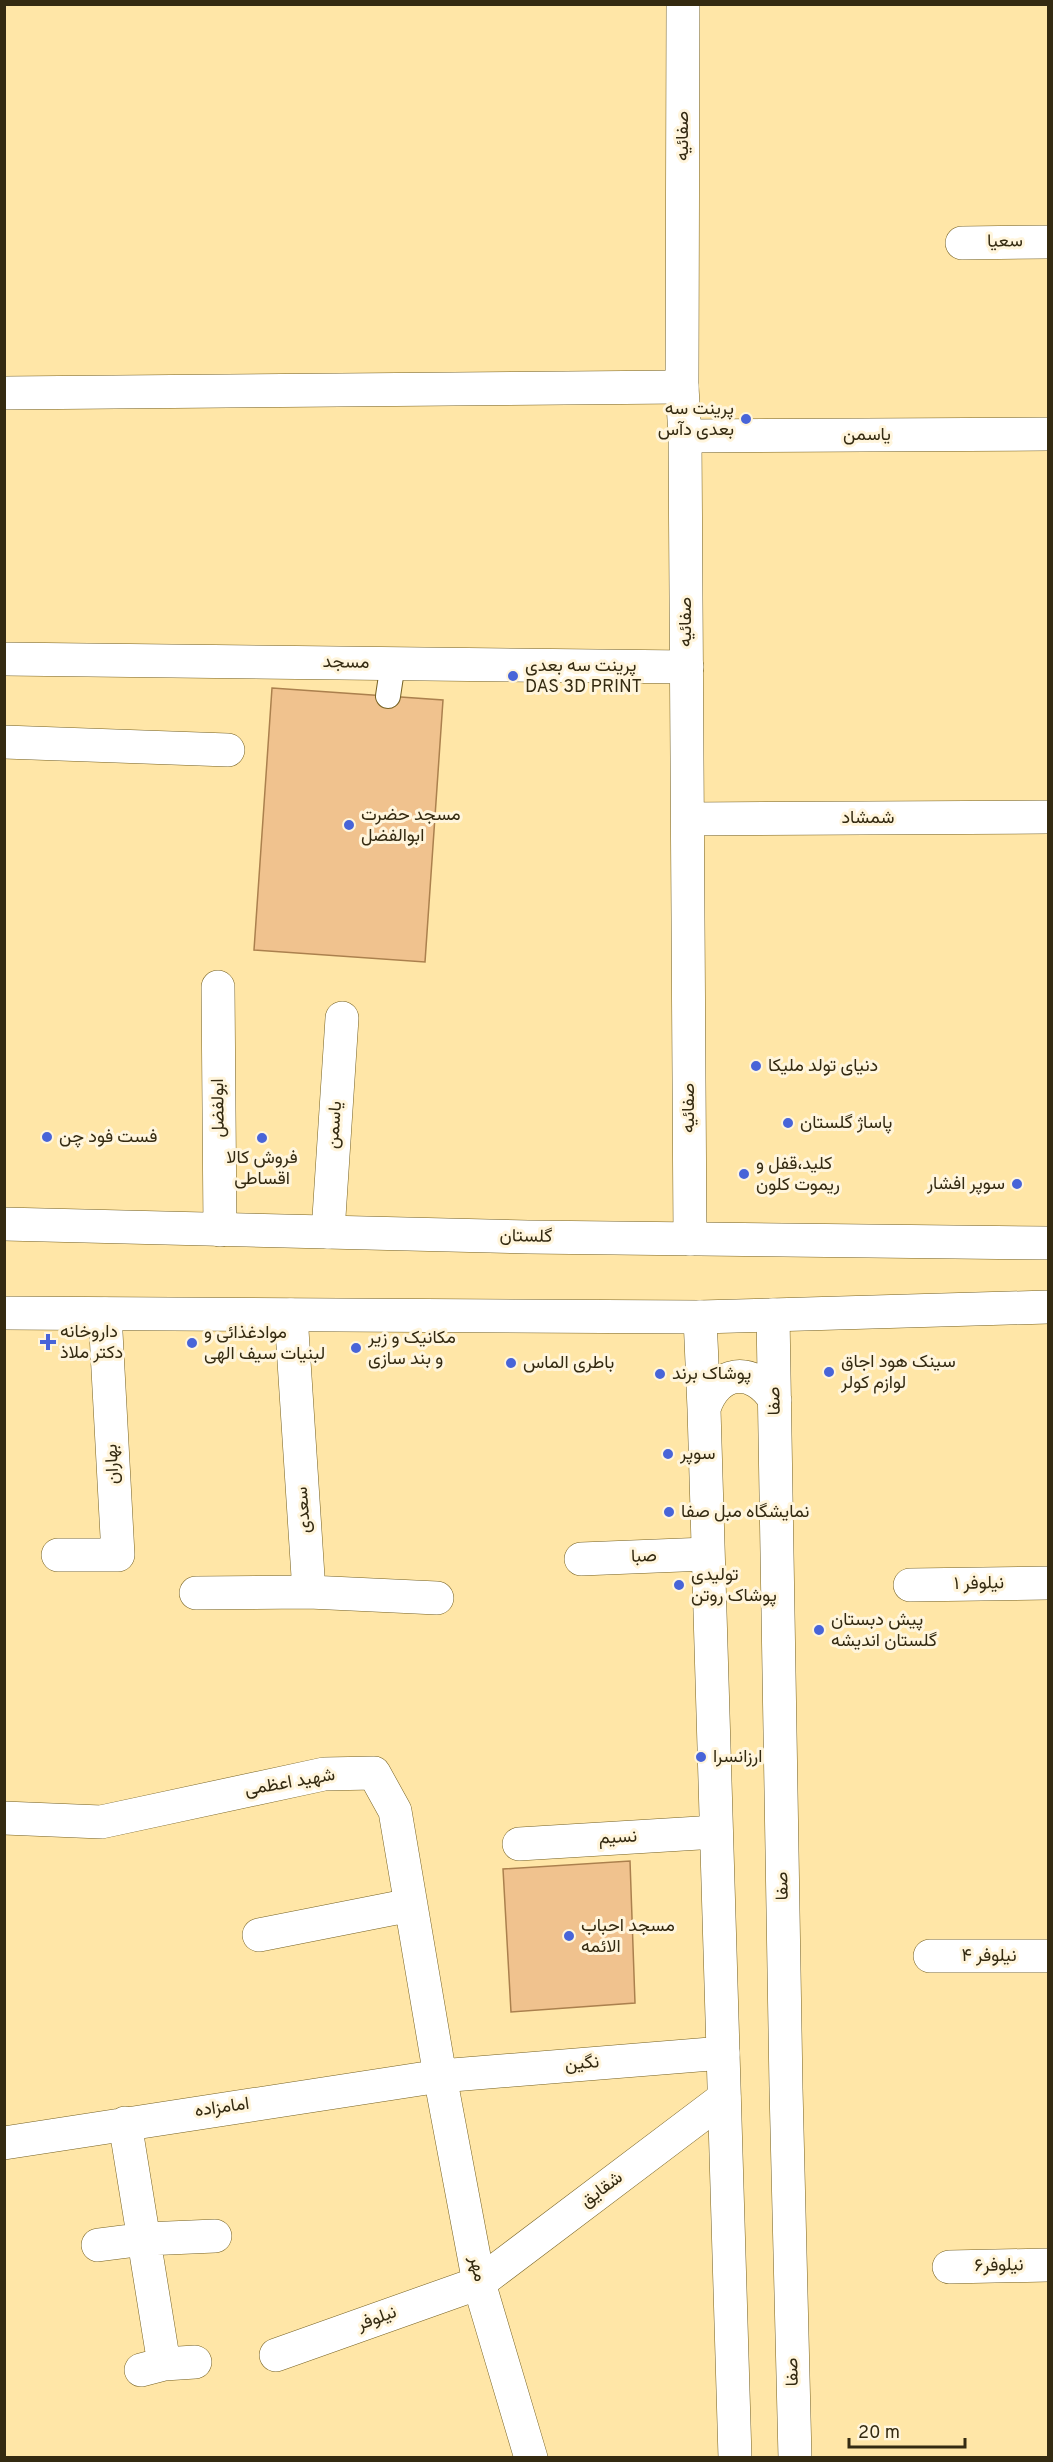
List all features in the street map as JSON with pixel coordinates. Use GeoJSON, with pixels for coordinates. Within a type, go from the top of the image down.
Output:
{"type":"FeatureCollection","features":[{"type":"Feature","properties":{"kind":"street","name":"صفائیه"},"geometry":{"type":"LineString","coordinates":[[683,4],[682,387],[685,436],[690,1239]]}},
{"type":"Feature","properties":{"kind":"street","name":"سعیا"},"geometry":{"type":"LineString","coordinates":[[962,243],[1048,242]]}},
{"type":"Feature","properties":{"kind":"street"},"geometry":{"type":"LineString","coordinates":[[4,393],[682,387]]}},
{"type":"Feature","properties":{"kind":"street","name":"یاسمن"},"geometry":{"type":"LineString","coordinates":[[685,436],[1048,434]]}},
{"type":"Feature","properties":{"kind":"street","name":"مسجد"},"geometry":{"type":"LineString","coordinates":[[4,659],[687,667]]}},
{"type":"Feature","properties":{"kind":"street"},"geometry":{"type":"LineString","coordinates":[[4,742],[228,750]]}},
{"type":"Feature","properties":{"kind":"street","name":"شمشاد"},"geometry":{"type":"LineString","coordinates":[[688,819],[1048,817]]}},
{"type":"Feature","properties":{"kind":"street","name":"ابولفضل"},"geometry":{"type":"LineString","coordinates":[[218,987],[220,1230]]}},
{"type":"Feature","properties":{"kind":"street","name":"یاسمن"},"geometry":{"type":"LineString","coordinates":[[328,1232],[342,1018]]}},
{"type":"Feature","properties":{"kind":"street","name":"گلستان"},"geometry":{"type":"LineString","coordinates":[[4,1224],[690,1239],[1048,1243]]}},
{"type":"Feature","properties":{"kind":"street"},"geometry":{"type":"LineString","coordinates":[[4,1313],[700,1317],[1048,1307]]}},
{"type":"Feature","properties":{"kind":"street","name":"بهاران"},"geometry":{"type":"LineString","coordinates":[[58,1556],[118,1555],[105,1314]]}},
{"type":"Feature","properties":{"kind":"street","name":"سعدی"},"geometry":{"type":"LineString","coordinates":[[291,1315],[309,1592]]}},
{"type":"Feature","properties":{"kind":"street","name":"صفا"},"geometry":{"type":"LineString","coordinates":[[773,1316],[795,2457]]}},
{"type":"Feature","properties":{"kind":"street"},"geometry":{"type":"LineString","coordinates":[[700,1317],[735,2457]]}},
{"type":"Feature","properties":{"kind":"street"},"geometry":{"type":"LineString","coordinates":[[704,1409],[709,1393],[720,1382],[736,1376],[752,1378],[766,1386],[775,1400]]}},
{"type":"Feature","properties":{"kind":"street","name":"صبا"},"geometry":{"type":"LineString","coordinates":[[581,1559],[707,1554]]}},
{"type":"Feature","properties":{"kind":"street","name":"نیلوفر ۱"},"geometry":{"type":"LineString","coordinates":[[910,1585],[1048,1583]]}},
{"type":"Feature","properties":{"kind":"street"},"geometry":{"type":"LineString","coordinates":[[196,1593],[309,1592],[437,1598]]}},
{"type":"Feature","properties":{"kind":"street","name":"شهید اعظمی"},"geometry":{"type":"LineString","coordinates":[[4,1818],[101,1822],[324,1774],[374,1773],[395,1811],[440,2076]]}},
{"type":"Feature","properties":{"kind":"street","name":"نسیم"},"geometry":{"type":"LineString","coordinates":[[519,1844],[716,1832]]}},
{"type":"Feature","properties":{"kind":"street"},"geometry":{"type":"LineString","coordinates":[[259,1935],[411,1905]]}},
{"type":"Feature","properties":{"kind":"street","name":"نیلوفر ۴"},"geometry":{"type":"LineString","coordinates":[[930,1956],[1048,1956]]}},
{"type":"Feature","properties":{"kind":"street","name":"نگین"},"geometry":{"type":"LineString","coordinates":[[440,2076],[723,2053]]}},
{"type":"Feature","properties":{"kind":"street","name":"امامزاده"},"geometry":{"type":"LineString","coordinates":[[4,2143],[440,2076]]}},
{"type":"Feature","properties":{"kind":"street","name":"مهر"},"geometry":{"type":"LineString","coordinates":[[440,2076],[479,2283],[531,2457]]}},
{"type":"Feature","properties":{"kind":"street","name":"شقایق"},"geometry":{"type":"LineString","coordinates":[[479,2283],[724,2098]]}},
{"type":"Feature","properties":{"kind":"street"},"geometry":{"type":"LineString","coordinates":[[125,2123],[166,2365]]}},
{"type":"Feature","properties":{"kind":"street"},"geometry":{"type":"LineString","coordinates":[[98,2245],[145,2239],[215,2236]]}},
{"type":"Feature","properties":{"kind":"street","name":"نیلوفر۶"},"geometry":{"type":"LineString","coordinates":[[949,2267],[1048,2265]]}},
{"type":"Feature","properties":{"kind":"street","name":"نیلوفر"},"geometry":{"type":"LineString","coordinates":[[276,2355],[479,2283]]}},
{"type":"Feature","properties":{"kind":"lane"},"geometry":{"type":"LineString","coordinates":[[388,696],[393,663]]}},
{"type":"Feature","properties":{"kind":"building","name":"مسجد حضرت ابوالفضل"},"geometry":{"type":"Polygon","coordinates":[[[272,688],[443,700],[425,962],[254,950],[272,688]]]}},
{"type":"Feature","properties":{"kind":"building","name":"مسجد احباب الائمه"},"geometry":{"type":"Polygon","coordinates":[[[630,1861],[635,2003],[511,2012],[503,1869],[630,1861]]]}},
{"type":"Feature","properties":{"kind":"place","name":"پرینت سه بعدی دآس"},"geometry":{"type":"Point","coordinates":[746,419]}},
{"type":"Feature","properties":{"kind":"place","name":"پرینت سه بعدی DAS 3D PRINT"},"geometry":{"type":"Point","coordinates":[513,676]}},
{"type":"Feature","properties":{"kind":"place","name":"مسجد حضرت ابوالفضل"},"geometry":{"type":"Point","coordinates":[349,825]}},
{"type":"Feature","properties":{"kind":"place","name":"دنیای تولد ملیکا"},"geometry":{"type":"Point","coordinates":[756,1066]}},
{"type":"Feature","properties":{"kind":"place","name":"پاساژ گلستان"},"geometry":{"type":"Point","coordinates":[788,1123]}},
{"type":"Feature","properties":{"kind":"place","name":"فست فود چن"},"geometry":{"type":"Point","coordinates":[47,1137]}},
{"type":"Feature","properties":{"kind":"place","name":"فروش کالا اقساطی"},"geometry":{"type":"Point","coordinates":[262,1138]}},
{"type":"Feature","properties":{"kind":"place","name":"کلید،قفل و ریموت کلون"},"geometry":{"type":"Point","coordinates":[744,1174]}},
{"type":"Feature","properties":{"kind":"place","name":"سوپر افشار"},"geometry":{"type":"Point","coordinates":[1017,1184]}},
{"type":"Feature","properties":{"kind":"place","name":"داروخانه دکتر ملاذ"},"geometry":{"type":"Point","coordinates":[48,1342]}},
{"type":"Feature","properties":{"kind":"place","name":"موادغذائی و لبنیات سیف الهی"},"geometry":{"type":"Point","coordinates":[192,1343]}},
{"type":"Feature","properties":{"kind":"place","name":"مکانیک و زیر و بند سازی"},"geometry":{"type":"Point","coordinates":[356,1348]}},
{"type":"Feature","properties":{"kind":"place","name":"باطری الماس"},"geometry":{"type":"Point","coordinates":[511,1363]}},
{"type":"Feature","properties":{"kind":"place","name":"سینک هود اجاق لوازم کولر"},"geometry":{"type":"Point","coordinates":[829,1372]}},
{"type":"Feature","properties":{"kind":"place","name":"پوشاک برند"},"geometry":{"type":"Point","coordinates":[660,1374]}},
{"type":"Feature","properties":{"kind":"place","name":"سوپر"},"geometry":{"type":"Point","coordinates":[668,1454]}},
{"type":"Feature","properties":{"kind":"place","name":"نمایشگاه مبل صفا"},"geometry":{"type":"Point","coordinates":[669,1512]}},
{"type":"Feature","properties":{"kind":"place","name":"تولیدی پوشاک روتن"},"geometry":{"type":"Point","coordinates":[679,1585]}},
{"type":"Feature","properties":{"kind":"place","name":"پیش دبستان گلستان اندیشه"},"geometry":{"type":"Point","coordinates":[819,1630]}},
{"type":"Feature","properties":{"kind":"place","name":"ارزانسرا"},"geometry":{"type":"Point","coordinates":[701,1757]}},
{"type":"Feature","properties":{"kind":"place","name":"مسجد احباب الائمه"},"geometry":{"type":"Point","coordinates":[569,1936]}}]}
